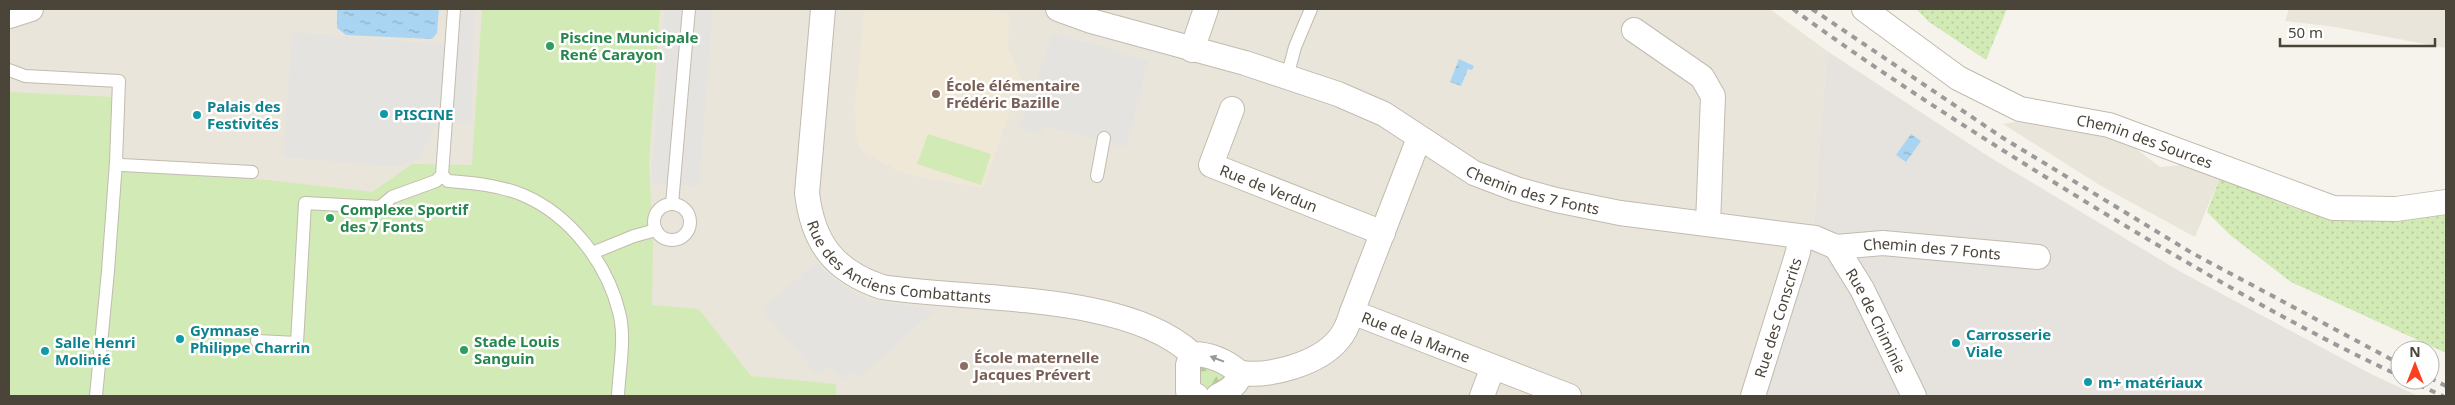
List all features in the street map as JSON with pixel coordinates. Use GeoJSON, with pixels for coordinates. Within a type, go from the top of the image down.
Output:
{"type":"FeatureCollection","features":[{"type":"Feature","properties":{"kind":"street"},"geometry":{"type":"LineString","coordinates":[[9,16],[31,9]]}},
{"type":"Feature","properties":{"kind":"street","name":"Rue des Anciens Combattants"},"geometry":{"type":"LineString","coordinates":[[823,9],[807,193],[810,215],[817,235],[828,253],[843,268],[862,280],[882,287],[1050,304],[1110,314],[1163,333],[1180,343],[1192,354],[1203,354],[1222,360],[1240,373]]}},
{"type":"Feature","properties":{"kind":"street","name":"Chemin des 7 Fonts"},"geometry":{"type":"LineString","coordinates":[[1058,9],[1338,94],[1384,114],[1474,173],[1516,189],[1556,200],[1620,213],[1815,238],[1836,247],[1883,243],[2038,257]]}},
{"type":"Feature","properties":{"kind":"street"},"geometry":{"type":"LineString","coordinates":[[1192,50],[1206,9]]}},
{"type":"Feature","properties":{"kind":"street","name":"Chemin des Sources"},"geometry":{"type":"LineString","coordinates":[[1864,9],[1958,78],[2020,109],[2109,125],[2333,208],[2396,209],[2446,202]]}},
{"type":"Feature","properties":{"kind":"street"},"geometry":{"type":"LineString","coordinates":[[1634,30],[1702,77],[1713,96],[1708,224]]}},
{"type":"Feature","properties":{"kind":"street","name":"Rue de Verdun"},"geometry":{"type":"LineString","coordinates":[[1232,109],[1212,165],[1383,233]]}},
{"type":"Feature","properties":{"kind":"street","name":"Rue de la Marne"},"geometry":{"type":"LineString","coordinates":[[1419,138],[1352,312],[1569,396]]}},
{"type":"Feature","properties":{"kind":"street","name":"Rue des Conscrits"},"geometry":{"type":"LineString","coordinates":[[1753,396],[1798,252],[1800,237]]}},
{"type":"Feature","properties":{"kind":"street","name":"Rue de Chiminie"},"geometry":{"type":"LineString","coordinates":[[1836,247],[1862,289],[1914,396]]}},
{"type":"Feature","properties":{"kind":"street"},"geometry":{"type":"LineString","coordinates":[[1218,396],[1230,390],[1239,379],[1240,373],[1257,375],[1272,373],[1317,357],[1339,339],[1347,328],[1352,312]]}},
{"type":"Feature","properties":{"kind":"street"},"geometry":{"type":"LineString","coordinates":[[1191,395],[1188,364],[1192,354]]}},
{"type":"Feature","properties":{"kind":"street"},"geometry":{"type":"LineString","coordinates":[[1482,396],[1493,367]]}},
{"type":"Feature","properties":{"kind":"lane"},"geometry":{"type":"LineString","coordinates":[[257,341],[297,343],[305,203],[380,207],[392,197],[436,181],[442,175],[454,9]]}},
{"type":"Feature","properties":{"kind":"lane"},"geometry":{"type":"LineString","coordinates":[[672,204],[689,9]]}},
{"type":"Feature","properties":{"kind":"lane"},"geometry":{"type":"LineString","coordinates":[[1287,77],[1311,9]]}},
{"type":"Feature","properties":{"kind":"lane"},"geometry":{"type":"LineString","coordinates":[[9,70],[25,76],[119,81],[116,162],[96,396]]}},
{"type":"Feature","properties":{"kind":"lane"},"geometry":{"type":"LineString","coordinates":[[1097,176],[1104,138]]}},
{"type":"Feature","properties":{"kind":"lane"},"geometry":{"type":"LineString","coordinates":[[116,162],[122,165],[252,172]]}},
{"type":"Feature","properties":{"kind":"lane"},"geometry":{"type":"LineString","coordinates":[[442,175],[448,181],[502,188],[523,195],[565,223],[592,253],[603,271],[620,314],[621,343],[618,396]]}},
{"type":"Feature","properties":{"kind":"lane"},"geometry":{"type":"LineString","coordinates":[[672,204],[686,211],[689,220],[686,231],[680,237],[672,240],[663,238],[656,230],[654,221],[658,212],[672,204]]}},
{"type":"Feature","properties":{"kind":"lane"},"geometry":{"type":"LineString","coordinates":[[592,253],[634,236],[656,230]]}},
{"type":"Feature","properties":{"kind":"shaded area"},"geometry":{"type":"Polygon","coordinates":[[[9,9],[1770,9],[1827,51],[1813,230],[1750,396],[9,396],[9,9]]]}},
{"type":"Feature","properties":{"kind":"shaded area"},"geometry":{"type":"Polygon","coordinates":[[[461,9],[475,9],[471,123],[436,123],[419,159],[397,167],[283,157],[292,33],[459,46],[461,9]]]}},
{"type":"Feature","properties":{"kind":"shaded area"},"geometry":{"type":"Polygon","coordinates":[[[665,9],[713,9],[699,186],[651,183],[665,9]]]}},
{"type":"Feature","properties":{"kind":"shaded area","name":"École élémentaire Frédéric Bazille"},"geometry":{"type":"Polygon","coordinates":[[[864,9],[989,9],[1009,16],[1008,48],[1021,79],[983,188],[923,178],[897,170],[864,153],[857,142],[855,109],[864,9]]]}},
{"type":"Feature","properties":{"kind":"shaded area"},"geometry":{"type":"Polygon","coordinates":[[[2289,9],[2446,9],[2446,48],[2335,27],[2285,21],[2289,9]]]}},
{"type":"Feature","properties":{"kind":"shaded area"},"geometry":{"type":"Polygon","coordinates":[[[1053,33],[1149,60],[1127,148],[1043,126],[1040,135],[1019,128],[1053,33]]]}},
{"type":"Feature","properties":{"kind":"shaded area"},"geometry":{"type":"Polygon","coordinates":[[[1827,51],[1991,158],[2181,272],[2390,383],[2390,390],[2405,390],[2418,396],[1750,396],[1813,230],[1827,51]]]}},
{"type":"Feature","properties":{"kind":"shaded area"},"geometry":{"type":"Polygon","coordinates":[[[2031,119],[2127,142],[2160,167],[2180,165],[2194,167],[2220,177],[2195,237],[2101,186],[2003,124],[2031,119]]]}},
{"type":"Feature","properties":{"kind":"shaded area"},"geometry":{"type":"Polygon","coordinates":[[[817,262],[828,275],[850,291],[868,300],[935,310],[859,377],[852,371],[844,379],[830,367],[818,376],[762,309],[817,262]]]}},
{"type":"Feature","properties":{"kind":"green space","name":"Complexe Sportif des 7 Fonts"},"geometry":{"type":"Polygon","coordinates":[[[482,9],[660,9],[649,163],[653,245],[652,305],[699,309],[751,376],[836,384],[836,396],[9,396],[9,92],[116,97],[109,171],[268,180],[372,192],[412,164],[472,165],[482,9]]]}},
{"type":"Feature","properties":{"kind":"green space"},"geometry":{"type":"Polygon","coordinates":[[[1916,9],[2007,9],[1986,60],[1929,22],[1916,9]]]}},
{"type":"Feature","properties":{"kind":"green space"},"geometry":{"type":"Polygon","coordinates":[[[928,134],[991,154],[981,185],[917,164],[928,134]]]}},
{"type":"Feature","properties":{"kind":"green space"},"geometry":{"type":"Polygon","coordinates":[[[2220,177],[2280,203],[2327,217],[2382,220],[2446,215],[2446,353],[2440,350],[2440,340],[2418,340],[2291,282],[2230,235],[2207,212],[2220,177]]]}},
{"type":"Feature","properties":{"kind":"green space"},"geometry":{"type":"Polygon","coordinates":[[[1202,366],[1220,366],[1226,378],[1211,393],[1199,387],[1199,369],[1202,366]]]}},
{"type":"Feature","properties":{"kind":"water"},"geometry":{"type":"Polygon","coordinates":[[[337,9],[439,9],[437,33],[432,39],[346,35],[337,28],[337,9]]]}},
{"type":"Feature","properties":{"kind":"water"},"geometry":{"type":"Polygon","coordinates":[[[1459,59],[1474,66],[1472,70],[1468,69],[1461,86],[1450,82],[1459,59]]]}},
{"type":"Feature","properties":{"kind":"water"},"geometry":{"type":"Polygon","coordinates":[[[1911,134],[1921,141],[1906,162],[1896,155],[1911,134]]]}},
{"type":"Feature","properties":{"kind":"railway"},"geometry":{"type":"LineString","coordinates":[[1793,9],[1905,87],[2099,210],[2285,318],[2390,371]]}},
{"type":"Feature","properties":{"kind":"railway"},"geometry":{"type":"LineString","coordinates":[[1812,9],[2003,138],[2192,253],[2390,359]]}},
{"type":"Feature","properties":{"kind":"railway"},"geometry":{"type":"LineString","coordinates":[[2440,383],[2446,386]]}},
{"type":"Feature","properties":{"kind":"railway"},"geometry":{"type":"LineString","coordinates":[[2430,390],[2443,396]]}},
{"type":"Feature","properties":{"kind":"place","name":"Piscine Municipale René Carayon"},"geometry":{"type":"Point","coordinates":[550,46]}},
{"type":"Feature","properties":{"kind":"place","name":"École élémentaire Frédéric Bazille"},"geometry":{"type":"Point","coordinates":[936,94]}},
{"type":"Feature","properties":{"kind":"place","name":"PISCINE"},"geometry":{"type":"Point","coordinates":[384,114]}},
{"type":"Feature","properties":{"kind":"place","name":"Palais des Festivités"},"geometry":{"type":"Point","coordinates":[197,115]}},
{"type":"Feature","properties":{"kind":"place","name":"Complexe Sportif des 7 Fonts"},"geometry":{"type":"Point","coordinates":[330,218]}},
{"type":"Feature","properties":{"kind":"place","name":"Gymnase Philippe Charrin"},"geometry":{"type":"Point","coordinates":[180,339]}},
{"type":"Feature","properties":{"kind":"place","name":"Carrosserie Viale"},"geometry":{"type":"Point","coordinates":[1956,343]}},
{"type":"Feature","properties":{"kind":"place","name":"Stade Louis Sanguin"},"geometry":{"type":"Point","coordinates":[464,350]}},
{"type":"Feature","properties":{"kind":"place","name":"Salle Henri Molinié"},"geometry":{"type":"Point","coordinates":[45,351]}},
{"type":"Feature","properties":{"kind":"place","name":"École maternelle Jacques Prévert"},"geometry":{"type":"Point","coordinates":[964,366]}},
{"type":"Feature","properties":{"kind":"place","name":"m+ matériaux"},"geometry":{"type":"Point","coordinates":[2088,382]}}]}
